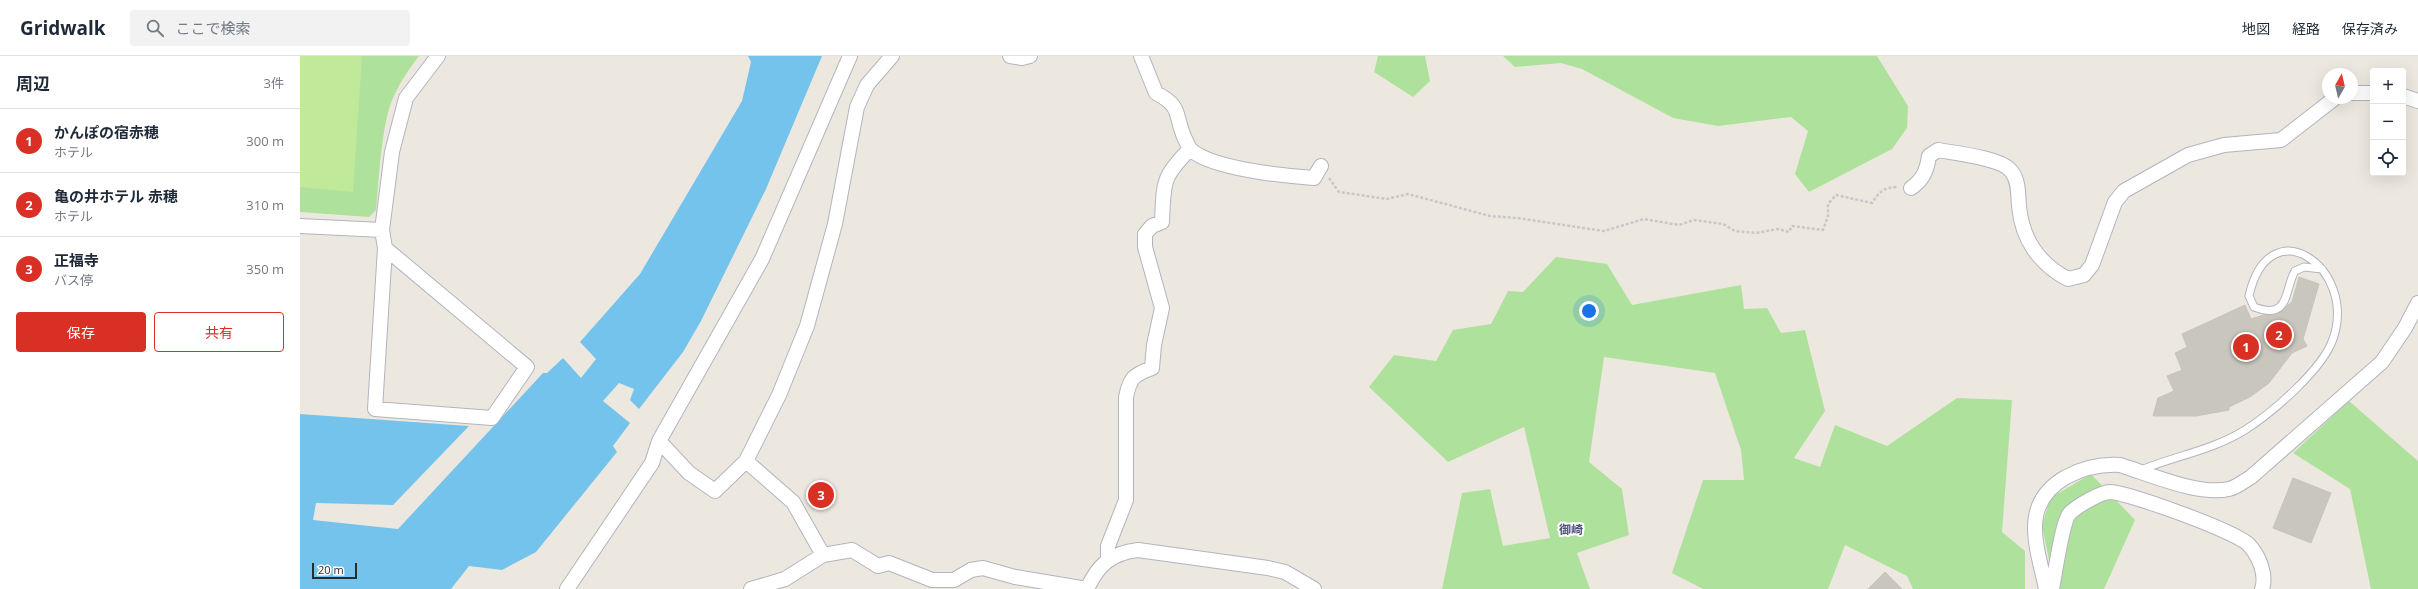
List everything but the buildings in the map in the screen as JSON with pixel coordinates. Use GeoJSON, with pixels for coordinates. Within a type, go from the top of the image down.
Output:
{"type":"FeatureCollection","features":[{"type":"Feature","properties":{"kind":"street"},"geometry":{"type":"LineString","coordinates":[[385,248],[527,367],[492,418],[374,409],[385,248],[382,230],[392,152],[406,98],[438,56]]}},
{"type":"Feature","properties":{"kind":"street"},"geometry":{"type":"LineString","coordinates":[[567,589],[652,463],[660,440],[762,259],[850,56]]}},
{"type":"Feature","properties":{"kind":"street"},"geometry":{"type":"LineString","coordinates":[[660,440],[689,473],[715,492],[746,461],[779,395],[807,326],[835,224],[857,107],[867,85],[892,56]]}},
{"type":"Feature","properties":{"kind":"street"},"geometry":{"type":"LineString","coordinates":[[1010,56],[1022,58],[1030,56]]}},
{"type":"Feature","properties":{"kind":"street"},"geometry":{"type":"LineString","coordinates":[[1142,56],[1156,93],[1169,100],[1177,111],[1182,132],[1190,149],[1207,158],[1243,170],[1260,173],[1314,178],[1321,166]]}},
{"type":"Feature","properties":{"kind":"street"},"geometry":{"type":"LineString","coordinates":[[2358,93],[2370,93]]}},
{"type":"Feature","properties":{"kind":"street"},"geometry":{"type":"LineString","coordinates":[[2406,97],[2418,101]]}},
{"type":"Feature","properties":{"kind":"street"},"geometry":{"type":"LineString","coordinates":[[1911,188],[1918,183],[1927,170],[1929,156],[1938,150],[2000,162],[2011,170],[2018,185],[2020,221],[2031,249],[2054,272],[2068,279],[2084,275],[2092,265],[2115,202],[2124,191],[2188,155],[2224,145],[2281,140],[2328,104]]}},
{"type":"Feature","properties":{"kind":"street"},"geometry":{"type":"LineString","coordinates":[[1108,559],[1108,546],[1126,500],[1126,397],[1130,380],[1140,373],[1152,368],[1154,345],[1162,308],[1145,247],[1145,234],[1152,226],[1162,222],[1164,180],[1174,165],[1190,149]]}},
{"type":"Feature","properties":{"kind":"street"},"geometry":{"type":"LineString","coordinates":[[300,226],[382,230]]}},
{"type":"Feature","properties":{"kind":"street"},"geometry":{"type":"LineString","coordinates":[[2046,589],[2037,545],[2035,519],[2040,500],[2053,485],[2072,474],[2099,466],[2120,465],[2205,488],[2229,489],[2251,477],[2382,362],[2405,328],[2418,303]]}},
{"type":"Feature","properties":{"kind":"street"},"geometry":{"type":"LineString","coordinates":[[746,461],[793,502],[822,555]]}},
{"type":"Feature","properties":{"kind":"street"},"geometry":{"type":"LineString","coordinates":[[2052,589],[2061,540],[2069,514],[2085,502],[2109,492],[2126,495],[2205,522],[2248,544],[2260,563],[2265,580],[2262,589]]}},
{"type":"Feature","properties":{"kind":"street"},"geometry":{"type":"LineString","coordinates":[[751,589],[785,579],[822,555],[852,550],[878,566],[889,564],[933,585],[954,580],[971,570],[983,568],[1015,577],[1087,589],[1095,572],[1108,559],[1127,552],[1149,550],[1285,572],[1314,589]]}},
{"type":"Feature","properties":{"kind":"lane"},"geometry":{"type":"LineString","coordinates":[[2139,471],[2232,437],[2275,407],[2314,368],[2333,340],[2338,316],[2336,295],[2322,269],[2297,252],[2289,250],[2279,252],[2263,265],[2257,274],[2250,291],[2250,302],[2254,307],[2263,311],[2278,307],[2283,304],[2288,296],[2295,271],[2304,267],[2322,269]]}},
{"type":"Feature","properties":{"kind":"path"},"geometry":{"type":"LineString","coordinates":[[1321,166],[1339,192],[1387,199],[1408,194],[1490,216],[1517,218],[1604,231],[1644,219],[1679,225],[1694,220],[1723,224],[1735,231],[1756,233],[1778,228],[1789,232],[1792,226],[1823,230],[1828,216],[1828,204],[1836,195],[1872,203],[1879,191],[1890,187],[1911,188]]}},
{"type":"Feature","properties":{"kind":"green space"},"geometry":{"type":"Polygon","coordinates":[[[300,56],[419,56],[403,79],[391,103],[383,141],[376,210],[369,217],[300,212],[300,56]]]}},
{"type":"Feature","properties":{"kind":"green space"},"geometry":{"type":"Polygon","coordinates":[[[300,56],[362,56],[353,192],[300,187],[300,56]]]}},
{"type":"Feature","properties":{"kind":"green space"},"geometry":{"type":"Polygon","coordinates":[[[1378,56],[1425,56],[1430,81],[1413,97],[1374,72],[1378,56]]]}},
{"type":"Feature","properties":{"kind":"green space"},"geometry":{"type":"Polygon","coordinates":[[[1503,56],[1877,56],[1908,106],[1907,128],[1892,149],[1809,192],[1795,174],[1808,131],[1791,117],[1718,126],[1673,118],[1582,69],[1561,63],[1515,67],[1503,56]]]}},
{"type":"Feature","properties":{"kind":"green space"},"geometry":{"type":"Polygon","coordinates":[[[1556,257],[1607,264],[1632,305],[1741,285],[1744,309],[1767,308],[1781,333],[1805,330],[1825,411],[1794,458],[1820,467],[1835,425],[1887,446],[1957,398],[2012,400],[2002,532],[2025,551],[2025,589],[1913,589],[1907,576],[1845,545],[1828,589],[1703,589],[1672,573],[1703,480],[1744,480],[1741,450],[1715,373],[1604,357],[1589,462],[1622,489],[1629,535],[1577,553],[1590,589],[1442,589],[1462,493],[1490,489],[1503,546],[1550,538],[1524,427],[1448,462],[1369,387],[1394,355],[1436,361],[1453,330],[1491,324],[1508,291],[1523,292],[1556,257]]]}},
{"type":"Feature","properties":{"kind":"green space"},"geometry":{"type":"Polygon","coordinates":[[[2349,401],[2418,461],[2418,589],[2371,589],[2350,489],[2293,453],[2349,401]]]}},
{"type":"Feature","properties":{"kind":"green space"},"geometry":{"type":"Polygon","coordinates":[[[2091,474],[2135,520],[2104,589],[2055,589],[2042,526],[2050,498],[2091,474]]]}},
{"type":"Feature","properties":{"kind":"water"},"geometry":{"type":"Polygon","coordinates":[[[748,56],[822,56],[766,189],[701,321],[683,352],[639,409],[630,400],[634,389],[619,383],[603,401],[630,423],[613,446],[617,452],[536,552],[502,570],[469,566],[451,589],[300,589],[300,414],[469,426],[393,505],[316,503],[313,520],[398,529],[543,373],[547,373],[563,358],[581,378],[596,359],[580,342],[640,274],[742,101],[751,62],[748,56]]]}},
{"type":"Feature","properties":{"kind":"place","name":"亀の井ホテル 赤穂"},"geometry":{"type":"Point","coordinates":[2279,335]}},
{"type":"Feature","properties":{"kind":"place","name":"かんぽの宿赤穂"},"geometry":{"type":"Point","coordinates":[2246,347]}},
{"type":"Feature","properties":{"kind":"place","name":"正福寺"},"geometry":{"type":"Point","coordinates":[821,495]}},
{"type":"Feature","properties":{"kind":"district","name":"御崎"},"geometry":{"type":"Point","coordinates":[1571,529]}}]}
